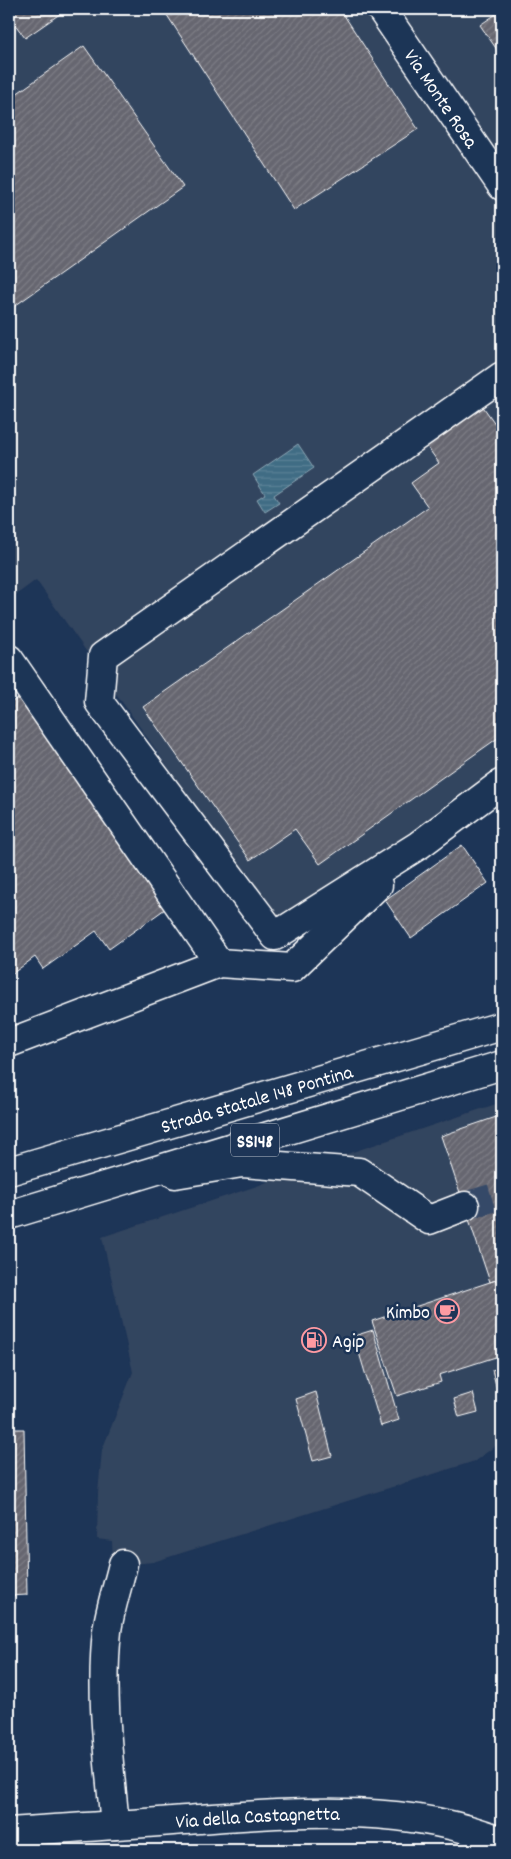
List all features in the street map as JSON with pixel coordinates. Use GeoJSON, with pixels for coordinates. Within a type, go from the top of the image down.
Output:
{"type":"FeatureCollection","features":[{"type":"Feature","properties":{"kind":"main road","name":"Via Monte Rosa"},"geometry":{"type":"LineString","coordinates":[[381,9],[502,186]]}},
{"type":"Feature","properties":{"kind":"main road"},"geometry":{"type":"LineString","coordinates":[[502,376],[103,656],[99,702],[275,936],[419,845],[502,784]]}},
{"type":"Feature","properties":{"kind":"main road"},"geometry":{"type":"LineString","coordinates":[[9,658],[219,963]]}},
{"type":"Feature","properties":{"kind":"main road"},"geometry":{"type":"LineString","coordinates":[[9,1043],[219,963],[292,968],[419,845]]}},
{"type":"Feature","properties":{"kind":"main road","name":"Strada statale 148 Pontina"},"geometry":{"type":"LineString","coordinates":[[9,1171],[502,1026]]}},
{"type":"Feature","properties":{"kind":"main road","name":"Strada statale 148 Pontina"},"geometry":{"type":"LineString","coordinates":[[9,1215],[502,1065]]}},
{"type":"Feature","properties":{"kind":"main road"},"geometry":{"type":"LineString","coordinates":[[110,1184],[242,1163],[359,1172],[429,1220],[465,1206]]}},
{"type":"Feature","properties":{"kind":"main road"},"geometry":{"type":"LineString","coordinates":[[115,1825],[106,1729],[104,1676],[109,1620],[123,1564]]}},
{"type":"Feature","properties":{"kind":"main road","name":"Via della Castagnetta"},"geometry":{"type":"LineString","coordinates":[[9,1832],[39,1840],[115,1825],[236,1817],[350,1813],[431,1821],[502,1841]]}},
{"type":"Feature","properties":{"kind":"shaded area"},"geometry":{"type":"Polygon","coordinates":[[[9,9],[502,9],[502,778],[278,923],[36,580],[9,600],[9,9]]]}},
{"type":"Feature","properties":{"kind":"shaded area"},"geometry":{"type":"Polygon","coordinates":[[[298,444],[314,468],[274,495],[279,503],[265,512],[257,499],[265,494],[253,475],[298,444]]]}},
{"type":"Feature","properties":{"kind":"shaded area","name":"Agip"},"geometry":{"type":"Polygon","coordinates":[[[502,1102],[502,1441],[475,1461],[153,1562],[113,1563],[112,1541],[97,1539],[98,1493],[102,1450],[133,1372],[102,1237],[502,1102]]]}},
{"type":"Feature","properties":{"kind":"building"},"geometry":{"type":"Polygon","coordinates":[[[9,9],[67,9],[25,38],[9,16],[9,9]]]}},
{"type":"Feature","properties":{"kind":"building"},"geometry":{"type":"Polygon","coordinates":[[[163,9],[340,9],[418,129],[294,210],[163,9]]]}},
{"type":"Feature","properties":{"kind":"building"},"geometry":{"type":"Polygon","coordinates":[[[502,10],[502,57],[480,25],[502,10]]]}},
{"type":"Feature","properties":{"kind":"building"},"geometry":{"type":"Polygon","coordinates":[[[84,46],[183,187],[9,310],[9,99],[84,46]]]}},
{"type":"Feature","properties":{"kind":"building"},"geometry":{"type":"Polygon","coordinates":[[[479,401],[496,425],[502,421],[502,735],[320,864],[295,829],[250,860],[143,707],[428,507],[411,483],[439,463],[423,441],[479,401]]]}},
{"type":"Feature","properties":{"kind":"building"},"geometry":{"type":"Polygon","coordinates":[[[22,695],[172,904],[109,949],[96,931],[43,969],[35,957],[9,976],[9,704],[22,695]]]}},
{"type":"Feature","properties":{"kind":"building"},"geometry":{"type":"Polygon","coordinates":[[[462,845],[488,883],[411,938],[385,900],[462,845]]]}},
{"type":"Feature","properties":{"kind":"building"},"geometry":{"type":"Polygon","coordinates":[[[502,1115],[502,1278],[490,1282],[441,1136],[502,1115]]]}},
{"type":"Feature","properties":{"kind":"building"},"geometry":{"type":"Polygon","coordinates":[[[502,1278],[502,1355],[439,1375],[441,1382],[397,1396],[372,1321],[502,1278]]]}},
{"type":"Feature","properties":{"kind":"building"},"geometry":{"type":"Polygon","coordinates":[[[373,1330],[399,1420],[381,1426],[354,1336],[373,1330]]]}},
{"type":"Feature","properties":{"kind":"building"},"geometry":{"type":"Polygon","coordinates":[[[502,1367],[502,1396],[499,1397],[492,1370],[502,1367]]]}},
{"type":"Feature","properties":{"kind":"building"},"geometry":{"type":"Polygon","coordinates":[[[316,1392],[332,1456],[313,1461],[296,1399],[316,1392]]]}},
{"type":"Feature","properties":{"kind":"building"},"geometry":{"type":"Polygon","coordinates":[[[473,1393],[478,1412],[459,1417],[454,1399],[473,1393]]]}},
{"type":"Feature","properties":{"kind":"building"},"geometry":{"type":"Polygon","coordinates":[[[9,1429],[24,1429],[27,1595],[9,1596],[9,1429]]]}},
{"type":"Feature","properties":{"kind":"tunnel"},"geometry":{"type":"LineString","coordinates":[[465,1206],[502,1195]]}},
{"type":"Feature","properties":{"kind":"place","name":"Kimbo"},"geometry":{"type":"Point","coordinates":[447,1311]}},
{"type":"Feature","properties":{"kind":"place","name":"Agip"},"geometry":{"type":"Point","coordinates":[314,1340]}}]}
